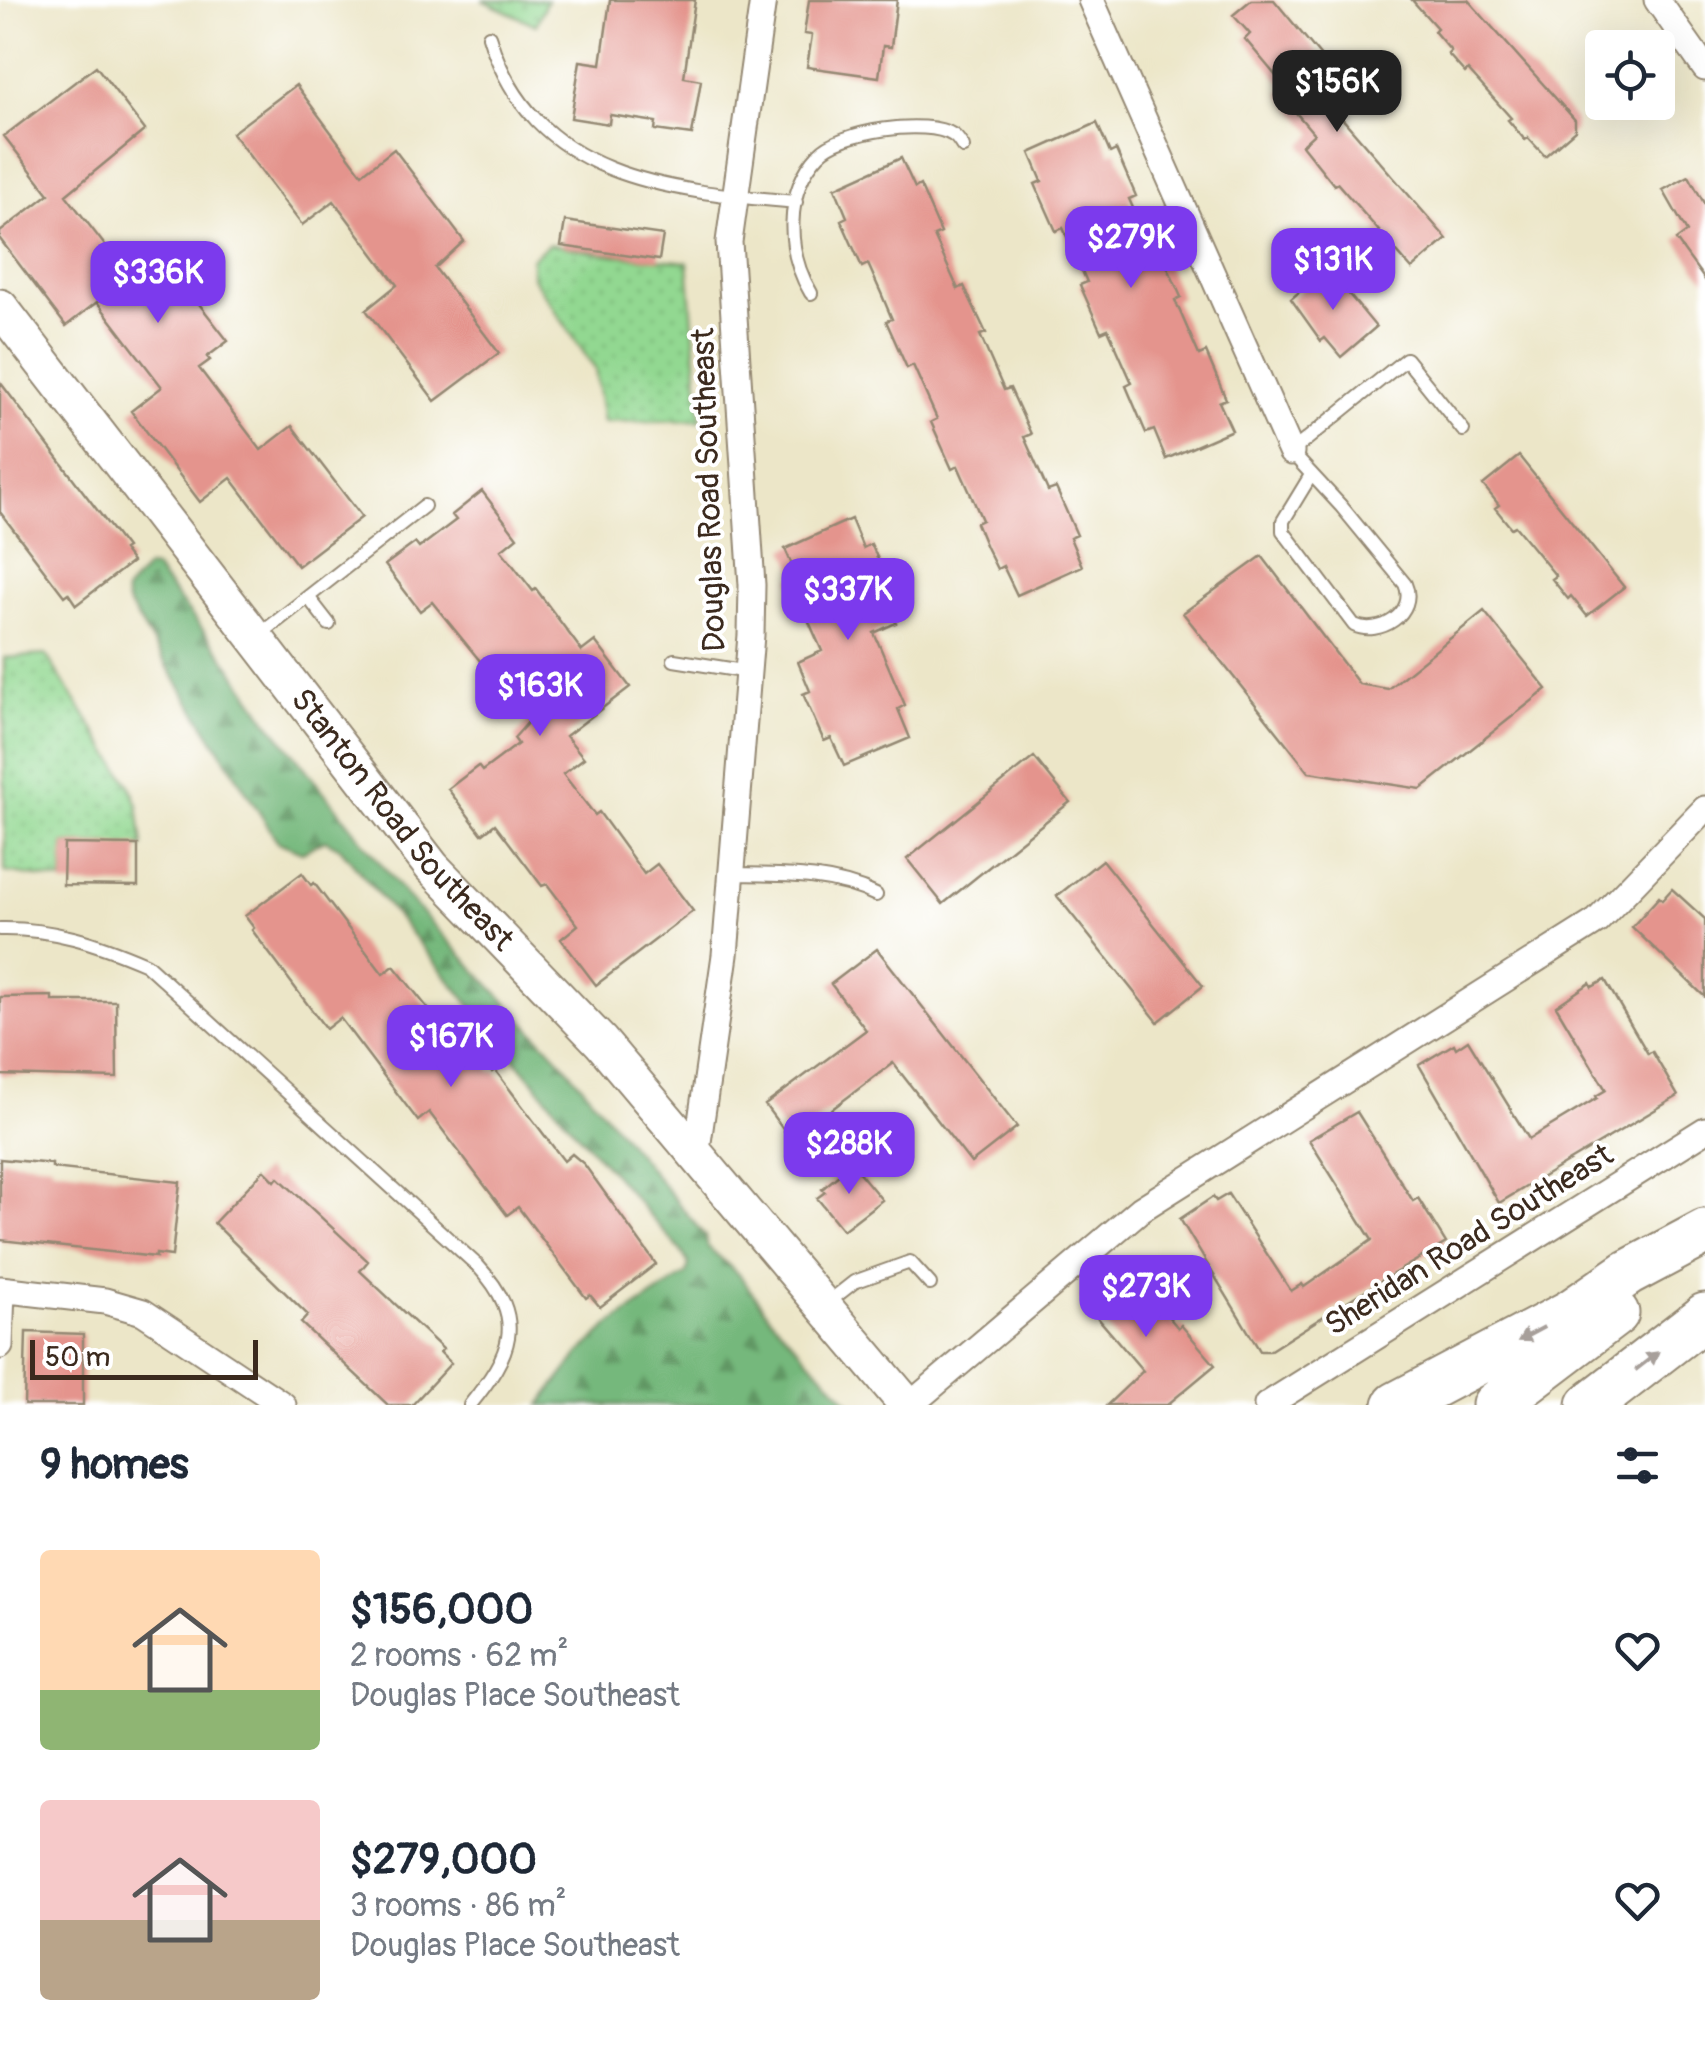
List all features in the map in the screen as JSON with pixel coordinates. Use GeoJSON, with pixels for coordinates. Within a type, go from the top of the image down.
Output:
{"type":"FeatureCollection","features":[{"type":"Feature","properties":{"kind":"highway"},"geometry":{"type":"LineString","coordinates":[[1396,1405],[1554,1322],[1628,1274],[1705,1232]]}},
{"type":"Feature","properties":{"kind":"highway"},"geometry":{"type":"LineString","coordinates":[[1495,1405],[1705,1245]]}},
{"type":"Feature","properties":{"kind":"highway"},"geometry":{"type":"LineString","coordinates":[[1590,1405],[1705,1316]]}},
{"type":"Feature","properties":{"kind":"street","name":"Douglas Road Southeast"},"geometry":{"type":"LineString","coordinates":[[696,1156],[726,955],[749,672],[752,585],[730,242],[764,0]]}},
{"type":"Feature","properties":{"kind":"street"},"geometry":{"type":"LineString","coordinates":[[1091,0],[1291,452]]}},
{"type":"Feature","properties":{"kind":"street"},"geometry":{"type":"LineString","coordinates":[[1657,0],[1705,68]]}},
{"type":"Feature","properties":{"kind":"street","name":"Stanton Road Southeast"},"geometry":{"type":"LineString","coordinates":[[0,308],[432,867],[600,1042],[908,1405]]}},
{"type":"Feature","properties":{"kind":"street"},"geometry":{"type":"LineString","coordinates":[[908,1405],[1140,1209],[1597,921],[1705,810]]}},
{"type":"Feature","properties":{"kind":"street","name":"Sheridan Road Southeast"},"geometry":{"type":"LineString","coordinates":[[1267,1405],[1705,1130]]}},
{"type":"Feature","properties":{"kind":"street"},"geometry":{"type":"LineString","coordinates":[[0,1346],[1,1289],[130,1307],[155,1318],[283,1405]]}},
{"type":"Feature","properties":{"kind":"lane"},"geometry":{"type":"LineString","coordinates":[[488,36],[522,106],[552,138],[600,164],[632,176],[735,196],[796,202]]}},
{"type":"Feature","properties":{"kind":"lane"},"geometry":{"type":"LineString","coordinates":[[812,293],[795,256],[791,225],[801,183],[820,152],[850,137],[909,126],[952,134],[964,146]]}},
{"type":"Feature","properties":{"kind":"lane"},"geometry":{"type":"LineString","coordinates":[[1311,475],[1283,521],[1283,531],[1354,625],[1364,630],[1386,625],[1407,604],[1410,594],[1406,584],[1291,452],[1406,359],[1464,430]]}},
{"type":"Feature","properties":{"kind":"lane"},"geometry":{"type":"LineString","coordinates":[[256,638],[424,506]]}},
{"type":"Feature","properties":{"kind":"lane"},"geometry":{"type":"LineString","coordinates":[[308,597],[330,624]]}},
{"type":"Feature","properties":{"kind":"lane"},"geometry":{"type":"LineString","coordinates":[[674,660],[749,672]]}},
{"type":"Feature","properties":{"kind":"lane"},"geometry":{"type":"LineString","coordinates":[[732,874],[814,878],[859,887],[876,896]]}},
{"type":"Feature","properties":{"kind":"lane"},"geometry":{"type":"LineString","coordinates":[[0,928],[38,928],[96,943],[146,964],[478,1266],[500,1294],[508,1320],[508,1343],[499,1370],[470,1405]]}},
{"type":"Feature","properties":{"kind":"lane"},"geometry":{"type":"LineString","coordinates":[[824,1306],[854,1282],[910,1262],[930,1284]]}},
{"type":"Feature","properties":{"kind":"green space"},"geometry":{"type":"Polygon","coordinates":[[[482,0],[547,0],[536,25],[482,0]]]}},
{"type":"Feature","properties":{"kind":"green space"},"geometry":{"type":"Polygon","coordinates":[[[549,244],[688,262],[701,420],[603,422],[595,369],[532,276],[532,258],[549,244]]]}},
{"type":"Feature","properties":{"kind":"green space"},"geometry":{"type":"Polygon","coordinates":[[[147,567],[154,568],[221,653],[267,720],[407,897],[564,1064],[705,1236],[707,1246],[741,1277],[770,1317],[852,1405],[540,1405],[580,1353],[610,1325],[686,1274],[689,1264],[340,848],[325,840],[302,852],[278,842],[127,602],[125,592],[147,567]]]}},
{"type":"Feature","properties":{"kind":"green space"},"geometry":{"type":"Polygon","coordinates":[[[46,655],[130,785],[138,805],[143,846],[64,844],[63,881],[5,872],[4,658],[46,655]]]}},
{"type":"Feature","properties":{"kind":"building"},"geometry":{"type":"Polygon","coordinates":[[[610,0],[695,0],[684,77],[701,80],[692,135],[655,130],[656,122],[610,115],[609,124],[571,118],[580,61],[601,64],[610,0]]]}},
{"type":"Feature","properties":{"kind":"building"},"geometry":{"type":"Polygon","coordinates":[[[809,0],[897,0],[891,47],[883,46],[879,77],[807,67],[812,35],[804,34],[809,0]]]}},
{"type":"Feature","properties":{"kind":"building"},"geometry":{"type":"Polygon","coordinates":[[[1251,0],[1274,0],[1323,59],[1316,65],[1332,84],[1321,94],[1447,239],[1412,269],[1376,234],[1379,231],[1302,145],[1314,134],[1280,94],[1286,88],[1245,39],[1250,34],[1233,15],[1251,0]]]}},
{"type":"Feature","properties":{"kind":"building"},"geometry":{"type":"Polygon","coordinates":[[[1412,0],[1468,0],[1575,120],[1575,130],[1545,156],[1528,138],[1525,140],[1508,120],[1511,118],[1468,70],[1465,73],[1448,54],[1451,51],[1434,31],[1437,28],[1412,0]]]}},
{"type":"Feature","properties":{"kind":"building"},"geometry":{"type":"Polygon","coordinates":[[[96,66],[145,130],[66,195],[127,274],[157,250],[228,341],[199,368],[261,450],[292,426],[362,517],[298,566],[231,478],[200,502],[131,411],[162,387],[97,302],[66,326],[0,239],[0,232],[49,194],[4,136],[96,66]]]}},
{"type":"Feature","properties":{"kind":"building"},"geometry":{"type":"Polygon","coordinates":[[[296,85],[362,174],[394,149],[464,241],[435,268],[499,353],[435,401],[366,310],[397,285],[334,201],[302,225],[232,133],[296,85]]]}},
{"type":"Feature","properties":{"kind":"building"},"geometry":{"type":"Polygon","coordinates":[[[1097,123],[1110,153],[1116,150],[1136,196],[1129,199],[1153,253],[1160,250],[1181,297],[1175,300],[1199,355],[1206,352],[1226,399],[1219,402],[1232,430],[1166,459],[1154,430],[1146,433],[1126,386],[1132,383],[1108,329],[1101,332],[1080,285],[1087,282],[1063,228],[1056,231],[1035,184],[1042,181],[1030,153],[1097,123]]]}},
{"type":"Feature","properties":{"kind":"building"},"geometry":{"type":"Polygon","coordinates":[[[901,158],[915,188],[920,185],[941,233],[934,236],[958,289],[964,286],[986,333],[980,335],[1004,390],[1010,388],[1031,434],[1024,437],[1048,491],[1056,488],[1077,535],[1070,538],[1082,566],[1017,595],[1003,566],[997,569],[986,547],[976,523],[982,520],[971,495],[958,466],[952,469],[931,422],[937,419],[913,365],[907,368],[886,321],[892,319],[881,293],[868,264],[862,267],[841,220],[847,217],[835,188],[901,158]]]}},
{"type":"Feature","properties":{"kind":"building"},"geometry":{"type":"Polygon","coordinates":[[[1689,176],[1705,205],[1705,280],[1676,240],[1687,232],[1663,190],[1689,176]]]}},
{"type":"Feature","properties":{"kind":"building"},"geometry":{"type":"Polygon","coordinates":[[[565,221],[663,235],[659,260],[561,246],[565,221]]]}},
{"type":"Feature","properties":{"kind":"building"},"geometry":{"type":"Polygon","coordinates":[[[1327,268],[1376,327],[1341,357],[1325,338],[1321,341],[1291,299],[1327,268]]]}},
{"type":"Feature","properties":{"kind":"building"},"geometry":{"type":"Polygon","coordinates":[[[0,382],[126,548],[123,550],[132,562],[76,605],[68,593],[64,596],[0,512],[0,382]]]}},
{"type":"Feature","properties":{"kind":"building"},"geometry":{"type":"Polygon","coordinates":[[[1519,456],[1624,587],[1587,616],[1552,579],[1556,576],[1515,526],[1511,528],[1495,508],[1499,505],[1483,485],[1519,456]]]}},
{"type":"Feature","properties":{"kind":"building"},"geometry":{"type":"Polygon","coordinates":[[[482,491],[517,537],[501,550],[582,651],[595,641],[630,687],[566,736],[584,758],[563,774],[595,815],[599,812],[644,874],[657,864],[693,911],[596,985],[561,939],[578,925],[547,884],[542,886],[495,824],[482,834],[448,789],[478,766],[482,771],[518,744],[514,738],[529,721],[432,602],[420,611],[385,565],[415,543],[419,548],[456,520],[452,515],[482,491]]]}},
{"type":"Feature","properties":{"kind":"building"},"geometry":{"type":"Polygon","coordinates":[[[851,519],[863,548],[871,544],[892,590],[883,594],[896,623],[874,633],[905,705],[898,709],[910,738],[844,766],[831,738],[824,741],[803,694],[810,691],[798,662],[822,651],[790,579],[797,576],[785,549],[851,519]]]}},
{"type":"Feature","properties":{"kind":"building"},"geometry":{"type":"Polygon","coordinates":[[[1262,556],[1359,684],[1388,689],[1484,611],[1547,689],[1421,789],[1309,772],[1183,613],[1262,556]]]}},
{"type":"Feature","properties":{"kind":"building"},"geometry":{"type":"Polygon","coordinates":[[[1034,757],[1070,802],[943,904],[907,859],[1034,757]]]}},
{"type":"Feature","properties":{"kind":"building"},"geometry":{"type":"Polygon","coordinates":[[[64,844],[138,845],[138,886],[63,885],[64,844]]]}},
{"type":"Feature","properties":{"kind":"building"},"geometry":{"type":"Polygon","coordinates":[[[1102,860],[1203,986],[1158,1022],[1057,896],[1102,860]]]}},
{"type":"Feature","properties":{"kind":"building"},"geometry":{"type":"Polygon","coordinates":[[[302,873],[311,885],[314,883],[383,974],[394,966],[474,1066],[482,1060],[492,1072],[495,1070],[564,1161],[572,1154],[584,1164],[656,1264],[600,1307],[590,1295],[586,1298],[518,1207],[507,1215],[429,1112],[418,1121],[340,1018],[326,1029],[245,916],[302,873]]]}},
{"type":"Feature","properties":{"kind":"building"},"geometry":{"type":"Polygon","coordinates":[[[1672,889],[1705,919],[1705,997],[1632,927],[1659,897],[1662,900],[1672,889]]]}},
{"type":"Feature","properties":{"kind":"building"},"geometry":{"type":"Polygon","coordinates":[[[877,949],[1017,1127],[971,1163],[893,1063],[791,1140],[765,1105],[866,1030],[831,984],[877,949]]]}},
{"type":"Feature","properties":{"kind":"building"},"geometry":{"type":"Polygon","coordinates":[[[1605,980],[1648,1054],[1652,1051],[1678,1096],[1499,1203],[1419,1065],[1468,1040],[1529,1139],[1606,1090],[1556,1006],[1590,983],[1592,987],[1605,980]]]}},
{"type":"Feature","properties":{"kind":"building"},"geometry":{"type":"Polygon","coordinates":[[[52,996],[52,1001],[116,1001],[117,1078],[0,1075],[0,997],[52,996]]]}},
{"type":"Feature","properties":{"kind":"building"},"geometry":{"type":"Polygon","coordinates":[[[1357,1112],[1413,1201],[1418,1198],[1446,1243],[1269,1351],[1260,1351],[1180,1219],[1213,1197],[1216,1201],[1228,1194],[1291,1291],[1302,1284],[1304,1287],[1372,1240],[1309,1140],[1357,1112]]]}},
{"type":"Feature","properties":{"kind":"building"},"geometry":{"type":"Polygon","coordinates":[[[0,1159],[180,1182],[172,1256],[0,1240],[0,1159]]]}},
{"type":"Feature","properties":{"kind":"building"},"geometry":{"type":"Polygon","coordinates":[[[852,1164],[882,1200],[843,1230],[817,1198],[852,1164]]]}},
{"type":"Feature","properties":{"kind":"building"},"geometry":{"type":"Polygon","coordinates":[[[264,1170],[275,1181],[278,1177],[368,1261],[360,1271],[443,1349],[440,1352],[451,1363],[412,1405],[388,1405],[301,1323],[308,1315],[214,1223],[264,1170]]]}},
{"type":"Feature","properties":{"kind":"building"},"geometry":{"type":"Polygon","coordinates":[[[1123,1262],[1215,1365],[1167,1405],[1107,1405],[1143,1371],[1080,1297],[1108,1269],[1112,1272],[1123,1262]]]}},
{"type":"Feature","properties":{"kind":"building"},"geometry":{"type":"Polygon","coordinates":[[[26,1332],[83,1334],[83,1405],[24,1405],[26,1332]]]}}]}
